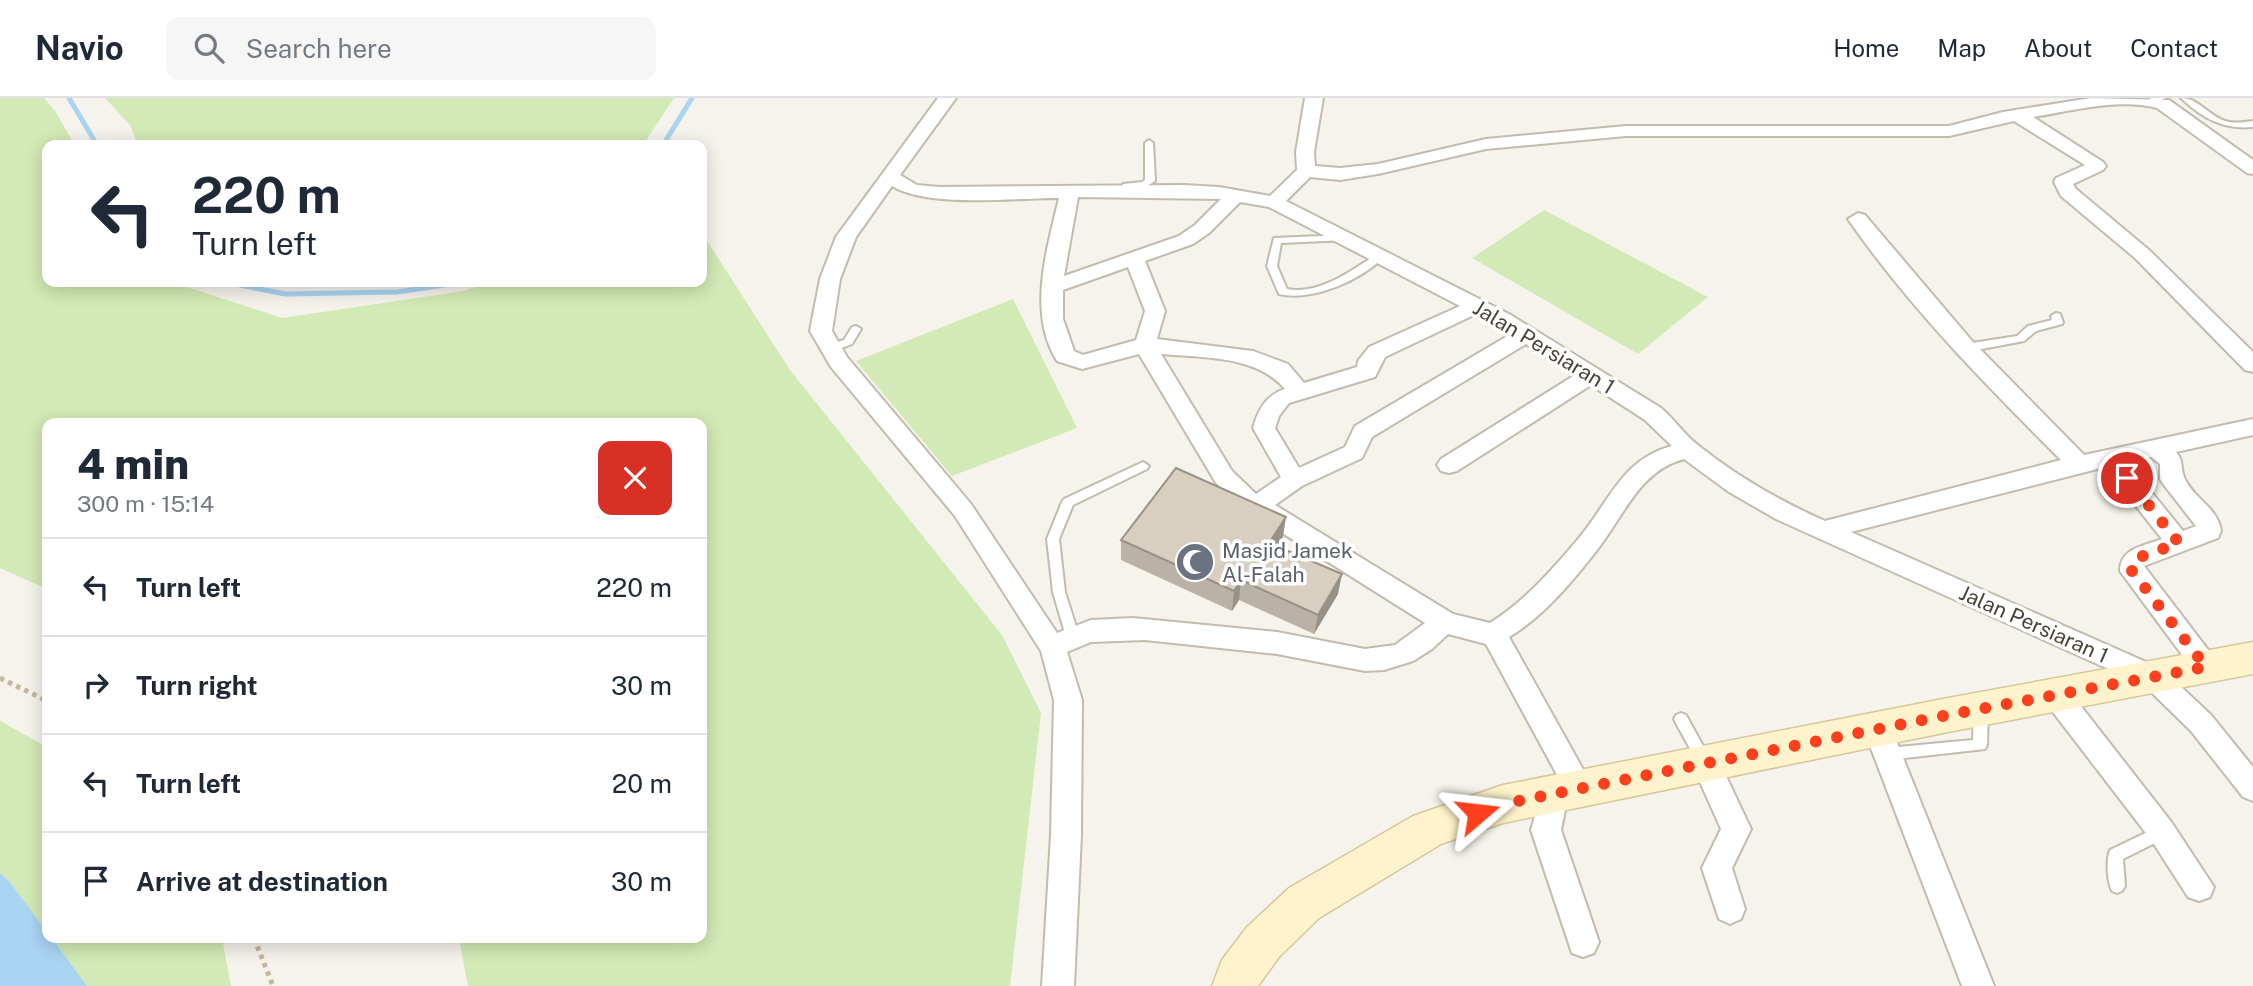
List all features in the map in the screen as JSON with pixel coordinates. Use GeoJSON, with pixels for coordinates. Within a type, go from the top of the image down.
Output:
{"type":"FeatureCollection","features":[{"type":"Feature","properties":{"kind":"main road"},"geometry":{"type":"LineString","coordinates":[[1235,986],[1238,976],[1262,942],[1304,903],[1428,830],[1490,808],[1706,764],[1883,742],[1981,708],[2253,658]]}},
{"type":"Feature","properties":{"kind":"street"},"geometry":{"type":"LineString","coordinates":[[947,98],[846,237],[830,279],[821,331],[829,349],[962,510],[1063,642],[1068,700],[1066,835],[1058,986]]}},
{"type":"Feature","properties":{"kind":"street"},"geometry":{"type":"LineString","coordinates":[[1274,202],[1306,171],[1314,98]]}},
{"type":"Feature","properties":{"kind":"street"},"geometry":{"type":"LineString","coordinates":[[1306,171],[1340,174],[1378,169],[1486,144],[1572,134],[1669,130],[1919,133],[1949,131],[2087,101],[2158,99],[2253,169]]}},
{"type":"Feature","properties":{"kind":"street"},"geometry":{"type":"LineString","coordinates":[[2017,116],[2077,153],[2092,159],[2097,166],[2092,170],[2063,182],[2068,192],[2142,254],[2253,365]]}},
{"type":"Feature","properties":{"kind":"street","name":"Jalan Persiaran 1"},"geometry":{"type":"LineString","coordinates":[[889,176],[912,190],[939,193],[1069,194],[1125,189],[1235,195],[1274,202],[1477,306],[1593,374],[1653,414],[1672,430],[1688,450],[1737,486],[1784,513],[2153,677],[2202,723],[2251,783]]}},
{"type":"Feature","properties":{"kind":"street"},"geometry":{"type":"LineString","coordinates":[[1069,194],[1056,255],[1053,321],[1065,356],[1082,362],[1145,345],[1195,349],[1263,361],[1280,369],[1300,393]]}},
{"type":"Feature","properties":{"kind":"street"},"geometry":{"type":"LineString","coordinates":[[1054,286],[1186,240],[1202,229],[1235,195]]}},
{"type":"Feature","properties":{"kind":"street"},"geometry":{"type":"LineString","coordinates":[[1858,219],[1891,264],[1999,386],[2079,464]]}},
{"type":"Feature","properties":{"kind":"street"},"geometry":{"type":"LineString","coordinates":[[1134,258],[1155,311],[1145,345],[1224,477],[1256,506],[1444,622],[1478,633],[1494,634],[1524,615],[1589,543],[1638,473],[1661,457],[1688,450]]}},
{"type":"Feature","properties":{"kind":"street"},"geometry":{"type":"LineString","coordinates":[[1294,480],[1264,428],[1269,414],[1282,398],[1367,372],[1369,361],[1377,352],[1477,306]]}},
{"type":"Feature","properties":{"kind":"street"},"geometry":{"type":"LineString","coordinates":[[1256,506],[1294,480],[1354,452],[1363,432],[1527,334]]}},
{"type":"Feature","properties":{"kind":"street"},"geometry":{"type":"LineString","coordinates":[[1449,465],[1593,374]]}},
{"type":"Feature","properties":{"kind":"street"},"geometry":{"type":"LineString","coordinates":[[1825,530],[2079,464],[2253,427]]}},
{"type":"Feature","properties":{"kind":"street"},"geometry":{"type":"LineString","coordinates":[[2149,449],[2162,452],[2171,461],[2172,479],[2208,523],[2209,531],[2137,558],[2132,562],[2132,571],[2206,667]]}},
{"type":"Feature","properties":{"kind":"street"},"geometry":{"type":"LineString","coordinates":[[2109,457],[2179,543]]}},
{"type":"Feature","properties":{"kind":"street"},"geometry":{"type":"LineString","coordinates":[[1063,642],[1095,630],[1129,628],[1279,644],[1339,659],[1368,662],[1406,654],[1430,637],[1444,622]]}},
{"type":"Feature","properties":{"kind":"street"},"geometry":{"type":"LineString","coordinates":[[1494,634],[1567,792],[1546,831],[1583,942]]}},
{"type":"Feature","properties":{"kind":"street"},"geometry":{"type":"LineString","coordinates":[[2056,695],[2162,832],[2199,887]]}},
{"type":"Feature","properties":{"kind":"street"},"geometry":{"type":"LineString","coordinates":[[1883,742],[1978,986]]}},
{"type":"Feature","properties":{"kind":"street"},"geometry":{"type":"LineString","coordinates":[[1706,764],[1736,830],[1717,868],[1730,909]]}},
{"type":"Feature","properties":{"kind":"lane"},"geometry":{"type":"LineString","coordinates":[[2185,98],[2221,124],[2235,127],[2253,124]]}},
{"type":"Feature","properties":{"kind":"lane"},"geometry":{"type":"LineString","coordinates":[[1125,189],[1150,181],[1149,143]]}},
{"type":"Feature","properties":{"kind":"lane"},"geometry":{"type":"LineString","coordinates":[[1347,238],[1277,240],[1272,266],[1283,292],[1292,296],[1348,278],[1380,256]]}},
{"type":"Feature","properties":{"kind":"lane"},"geometry":{"type":"LineString","coordinates":[[1966,348],[2020,339],[2024,332],[2032,327],[2058,323],[2056,316]]}},
{"type":"Feature","properties":{"kind":"lane"},"geometry":{"type":"LineString","coordinates":[[829,349],[848,342],[856,330]]}},
{"type":"Feature","properties":{"kind":"lane"},"geometry":{"type":"LineString","coordinates":[[1063,642],[1053,539],[1068,502],[1143,466]]}},
{"type":"Feature","properties":{"kind":"lane"},"geometry":{"type":"LineString","coordinates":[[1681,719],[1706,764]]}},
{"type":"Feature","properties":{"kind":"lane"},"geometry":{"type":"LineString","coordinates":[[2117,886],[2115,855],[2162,832]]}},
{"type":"Feature","properties":{"kind":"path"},"geometry":{"type":"LineString","coordinates":[[0,678],[42,699]]}},
{"type":"Feature","properties":{"kind":"path"},"geometry":{"type":"LineString","coordinates":[[256,943],[273,986]]}},
{"type":"Feature","properties":{"kind":"green space"},"geometry":{"type":"Polygon","coordinates":[[[0,98],[44,98],[72,140],[42,140],[42,287],[187,287],[282,318],[464,291],[476,287],[707,287],[707,241],[790,370],[1002,635],[1041,713],[1010,986],[468,986],[460,943],[707,943],[707,418],[42,418],[42,587],[0,568],[0,98]]]}},
{"type":"Feature","properties":{"kind":"green space"},"geometry":{"type":"Polygon","coordinates":[[[105,98],[674,98],[646,140],[136,140],[130,125],[105,98]]]}},
{"type":"Feature","properties":{"kind":"green space"},"geometry":{"type":"Polygon","coordinates":[[[1544,210],[1708,297],[1638,354],[1472,258],[1544,210]]]}},
{"type":"Feature","properties":{"kind":"green space"},"geometry":{"type":"Polygon","coordinates":[[[1013,299],[1077,428],[952,476],[856,361],[1013,299]]]}},
{"type":"Feature","properties":{"kind":"green space"},"geometry":{"type":"Polygon","coordinates":[[[0,721],[42,744],[42,925],[0,873],[0,721]]]}},
{"type":"Feature","properties":{"kind":"green space"},"geometry":{"type":"Polygon","coordinates":[[[56,943],[223,943],[231,986],[87,986],[56,943]]]}},
{"type":"Feature","properties":{"kind":"water"},"geometry":{"type":"Polygon","coordinates":[[[0,873],[42,925],[42,943],[56,943],[87,986],[0,986],[0,873]]]}},
{"type":"Feature","properties":{"kind":"building","name":"Masjid Jamek Al-Falah"},"geometry":{"type":"Polygon","coordinates":[[[1176,468],[1286,517],[1269,543],[1342,574],[1318,615],[1241,580],[1234,591],[1121,540],[1176,468]]]}},
{"type":"Feature","properties":{"kind":"waterway"},"geometry":{"type":"LineString","coordinates":[[69,98],[94,140]]}},
{"type":"Feature","properties":{"kind":"waterway"},"geometry":{"type":"LineString","coordinates":[[666,140],[692,98]]}},
{"type":"Feature","properties":{"kind":"waterway"},"geometry":{"type":"LineString","coordinates":[[249,287],[285,294],[397,292],[431,287]]}},
{"type":"Feature","properties":{"kind":"place","name":"Masjid Jamek Al-Falah"},"geometry":{"type":"Point","coordinates":[1195,562]}},
{"type":"Feature","properties":{"kind":"route"},"geometry":{"type":"LineString","coordinates":[[1478,813],[1503,804],[1948,715],[2206,667],[2132,571],[2132,562],[2137,558],[2179,543],[2127,478]]}}]}
